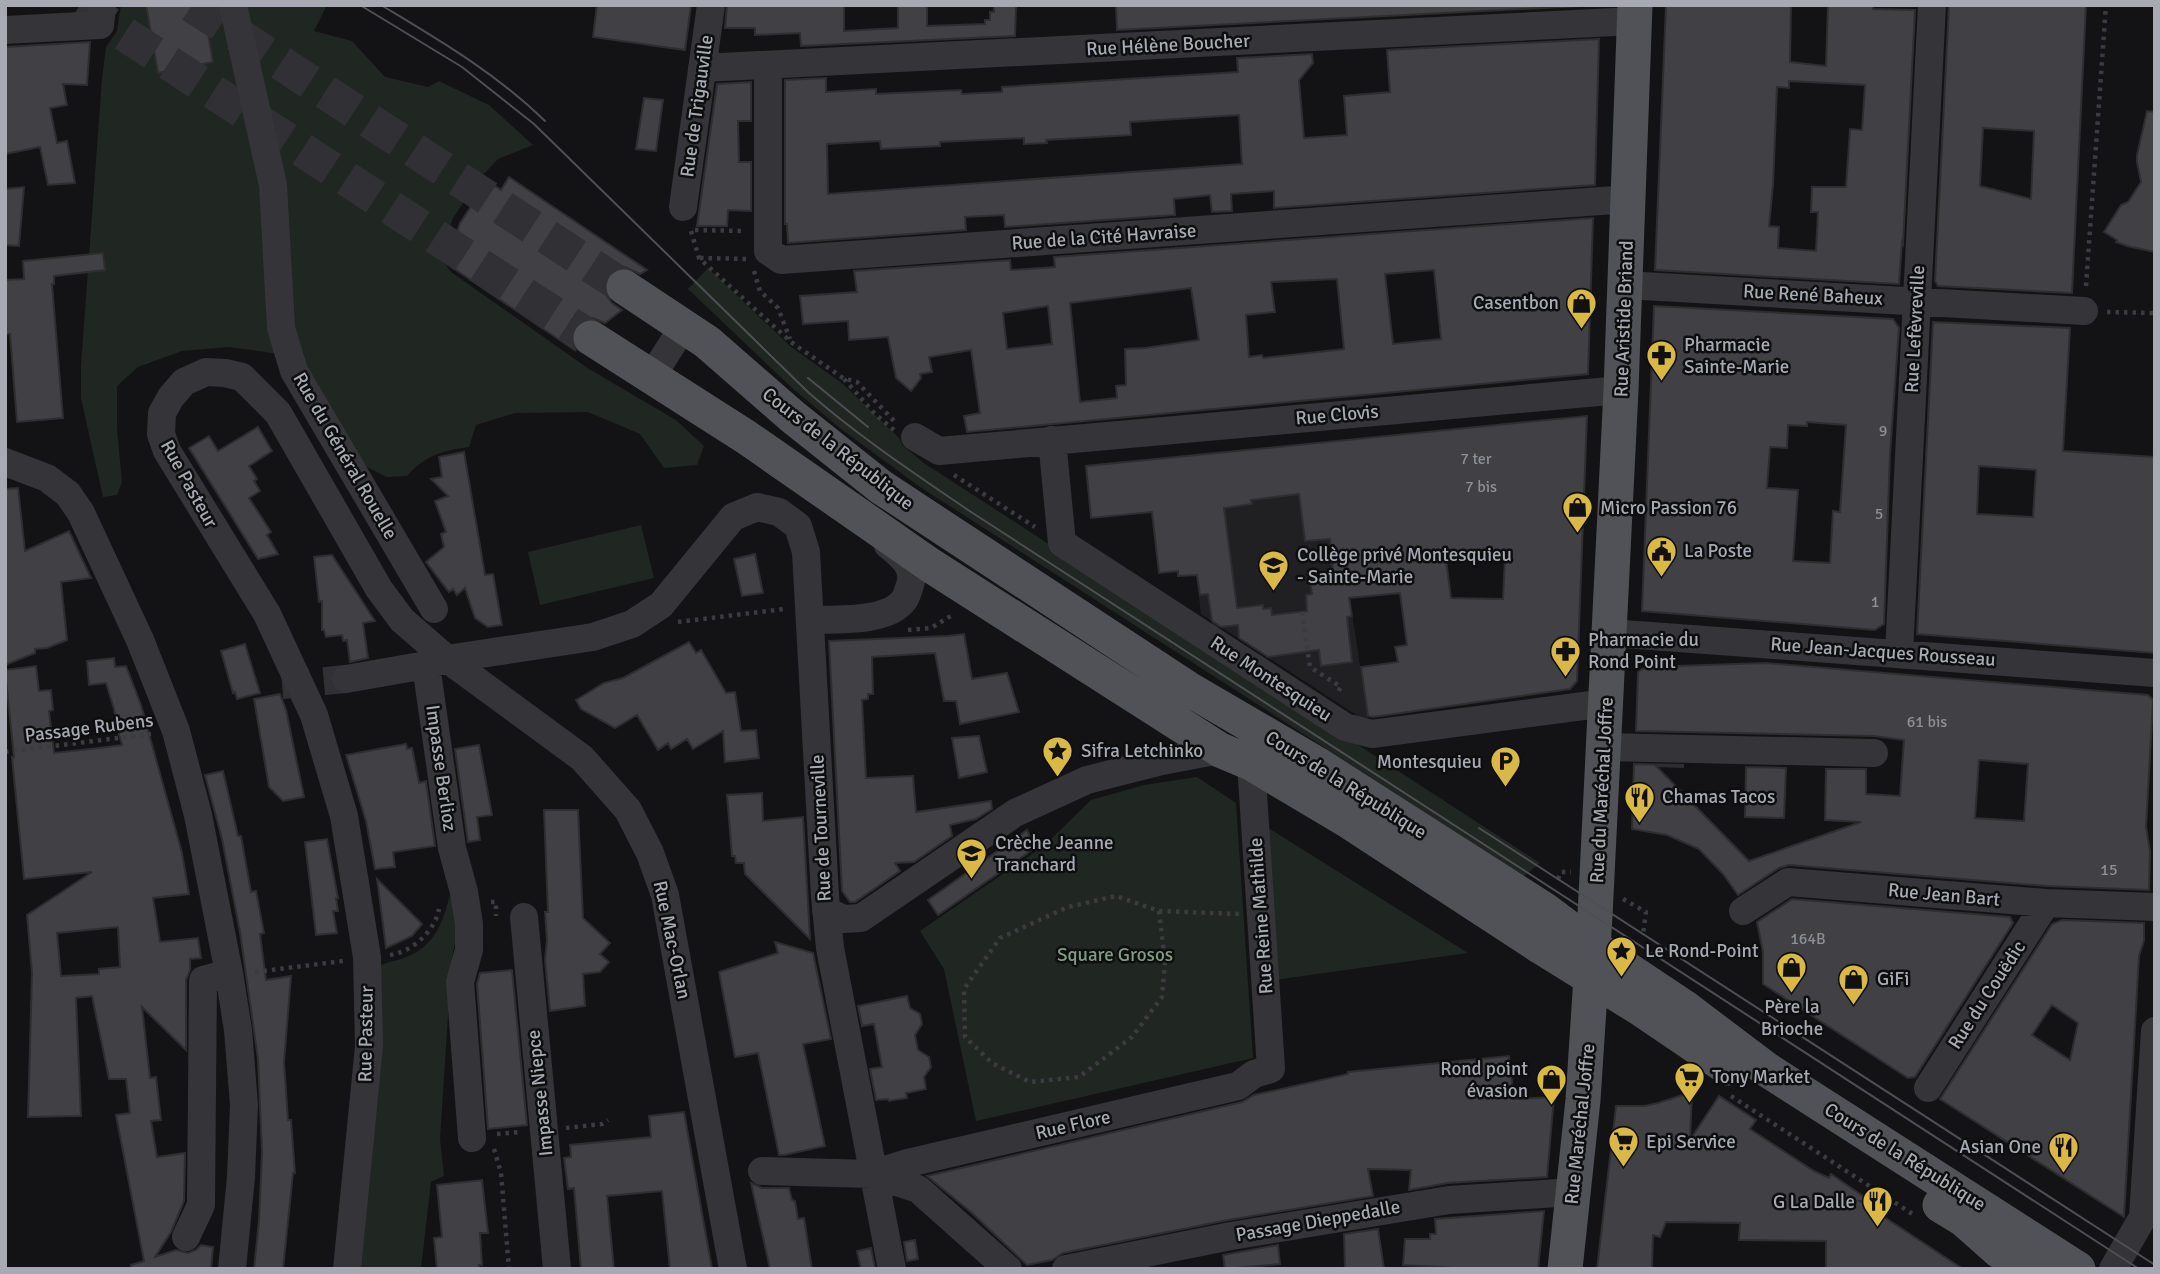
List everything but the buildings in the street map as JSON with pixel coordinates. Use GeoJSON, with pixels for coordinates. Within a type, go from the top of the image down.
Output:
{"type":"FeatureCollection","features":[{"type":"Feature","properties":{"kind":"main road","name":"Rue Aristide Briand"},"geometry":{"type":"LineString","coordinates":[[1610,633],[1635,13]]}},
{"type":"Feature","properties":{"kind":"main road","name":"Cours de la République"},"geometry":{"type":"LineString","coordinates":[[624,287],[707,342],[793,418],[881,487],[1187,688],[1317,764],[1545,910],[1593,963]]}},
{"type":"Feature","properties":{"kind":"main road","name":"Cours de la République"},"geometry":{"type":"LineString","coordinates":[[591,338],[746,437],[930,565],[1236,757],[1593,963],[1684,1007],[1766,1069],[2050,1265]]}},
{"type":"Feature","properties":{"kind":"main road","name":"Rue du Maréchal Joffre"},"geometry":{"type":"LineString","coordinates":[[1593,963],[1610,633]]}},
{"type":"Feature","properties":{"kind":"main road","name":"Rue Maréchal Joffre"},"geometry":{"type":"LineString","coordinates":[[1565,1269],[1583,1100],[1593,963]]}},
{"type":"Feature","properties":{"kind":"street"},"geometry":{"type":"LineString","coordinates":[[5,30],[100,25],[102,5]]}},
{"type":"Feature","properties":{"kind":"street","name":"Rue du Général Rouelle"},"geometry":{"type":"LineString","coordinates":[[233,5],[273,185],[281,328],[295,371],[434,609]]}},
{"type":"Feature","properties":{"kind":"street","name":"Rue de Trigauville"},"geometry":{"type":"LineString","coordinates":[[683,206],[711,5]]}},
{"type":"Feature","properties":{"kind":"street","name":"Rue Lefèvreville"},"geometry":{"type":"LineString","coordinates":[[1899,653],[1932,5]]}},
{"type":"Feature","properties":{"kind":"street","name":"Rue Hélène Boucher"},"geometry":{"type":"LineString","coordinates":[[702,68],[1635,13]]}},
{"type":"Feature","properties":{"kind":"street","name":"Rue de la Cité Havraise"},"geometry":{"type":"LineString","coordinates":[[768,65],[768,251],[781,260],[1629,199]]}},
{"type":"Feature","properties":{"kind":"street","name":"Rue René Baheux"},"geometry":{"type":"LineString","coordinates":[[1625,285],[2084,311]]}},
{"type":"Feature","properties":{"kind":"street"},"geometry":{"type":"LineString","coordinates":[[652,376],[683,327]]}},
{"type":"Feature","properties":{"kind":"street","name":"Rue Pasteur"},"geometry":{"type":"LineString","coordinates":[[347,1269],[369,1045],[367,957],[344,816],[314,715],[267,614],[167,451],[161,434],[162,413],[184,382],[206,372],[242,377],[278,413],[379,589],[436,662]]}},
{"type":"Feature","properties":{"kind":"street","name":"Rue Clovis"},"geometry":{"type":"LineString","coordinates":[[915,437],[939,451],[1621,390]]}},
{"type":"Feature","properties":{"kind":"street","name":"Rue Montesquieu"},"geometry":{"type":"LineString","coordinates":[[1052,440],[1062,543],[1345,727],[1373,734],[1606,703]]}},
{"type":"Feature","properties":{"kind":"street"},"geometry":{"type":"LineString","coordinates":[[5,463],[47,478],[68,494],[81,513],[140,640],[176,731],[198,815],[238,1030],[244,1105],[241,1177],[232,1269]]}},
{"type":"Feature","properties":{"kind":"street"},"geometry":{"type":"LineString","coordinates":[[346,679],[593,637],[632,624],[661,605],[733,517],[757,507],[779,512],[798,526],[806,552],[798,615],[866,617],[895,609],[905,600],[912,579],[907,561],[833,498]]}},
{"type":"Feature","properties":{"kind":"street","name":"Rue de Tourneville"},"geometry":{"type":"LineString","coordinates":[[798,615],[830,948],[892,1269]]}},
{"type":"Feature","properties":{"kind":"street","name":"Rue Jean-Jacques Rousseau"},"geometry":{"type":"LineString","coordinates":[[1610,633],[2155,673]]}},
{"type":"Feature","properties":{"kind":"street","name":"Impasse Berlioz"},"geometry":{"type":"LineString","coordinates":[[436,662],[452,848],[464,892],[469,924],[469,950],[460,982],[483,1143]]}},
{"type":"Feature","properties":{"kind":"street","name":"Rue Mac-Orlan"},"geometry":{"type":"LineString","coordinates":[[436,662],[582,758],[628,810],[650,853],[665,895],[733,1269]]}},
{"type":"Feature","properties":{"kind":"street"},"geometry":{"type":"LineString","coordinates":[[1604,747],[1874,753]]}},
{"type":"Feature","properties":{"kind":"street"},"geometry":{"type":"LineString","coordinates":[[826,910],[844,919],[861,918],[1015,813],[1087,780],[1162,761],[1236,757]]}},
{"type":"Feature","properties":{"kind":"street","name":"Rue Reine Mathilde"},"geometry":{"type":"LineString","coordinates":[[1236,757],[1272,1069]]}},
{"type":"Feature","properties":{"kind":"street","name":"Rue Jean Bart"},"geometry":{"type":"LineString","coordinates":[[1743,911],[1788,881],[2046,903],[2155,907]]}},
{"type":"Feature","properties":{"kind":"street","name":"Rue du Couëdic"},"geometry":{"type":"LineString","coordinates":[[1928,1088],[2046,903]]}},
{"type":"Feature","properties":{"kind":"street","name":"Impasse Niepce"},"geometry":{"type":"LineString","coordinates":[[524,917],[557,1269]]}},
{"type":"Feature","properties":{"kind":"street"},"geometry":{"type":"LineString","coordinates":[[186,1237],[201,1205],[203,980],[229,974]]}},
{"type":"Feature","properties":{"kind":"street"},"geometry":{"type":"LineString","coordinates":[[2113,1269],[2143,1217],[2155,1031]]}},
{"type":"Feature","properties":{"kind":"street","name":"Rue Flore"},"geometry":{"type":"LineString","coordinates":[[872,1174],[908,1163],[1238,1086],[1254,1074],[1272,1069]]}},
{"type":"Feature","properties":{"kind":"street"},"geometry":{"type":"LineString","coordinates":[[762,1171],[872,1174],[918,1189],[1008,1269]]}},
{"type":"Feature","properties":{"kind":"street","name":"Passage Dieppedalle"},"geometry":{"type":"LineString","coordinates":[[1066,1269],[1231,1236],[1449,1199],[1573,1192]]}},
{"type":"Feature","properties":{"kind":"path"},"geometry":{"type":"LineString","coordinates":[[2106,5],[2084,311],[2155,313]]}},
{"type":"Feature","properties":{"kind":"path"},"geometry":{"type":"LineString","coordinates":[[683,206],[699,258],[790,342],[843,378],[857,382],[902,429],[915,437]]}},
{"type":"Feature","properties":{"kind":"path"},"geometry":{"type":"LineString","coordinates":[[704,230],[726,230]]}},
{"type":"Feature","properties":{"kind":"path"},"geometry":{"type":"LineString","coordinates":[[699,258],[733,258]]}},
{"type":"Feature","properties":{"kind":"path"},"geometry":{"type":"LineString","coordinates":[[754,267],[760,291],[778,308],[790,342]]}},
{"type":"Feature","properties":{"kind":"path"},"geometry":{"type":"LineString","coordinates":[[1302,612],[1310,667],[1326,678]]}},
{"type":"Feature","properties":{"kind":"path"},"geometry":{"type":"LineString","coordinates":[[866,617],[886,632],[931,628],[951,614],[957,613]]}},
{"type":"Feature","properties":{"kind":"path"},"geometry":{"type":"LineString","coordinates":[[694,621],[798,615]]}},
{"type":"Feature","properties":{"kind":"path","name":"Passage Rubens"},"geometry":{"type":"LineString","coordinates":[[5,752],[176,731]]}},
{"type":"Feature","properties":{"kind":"path"},"geometry":{"type":"LineString","coordinates":[[1558,878],[1561,872],[1576,872]]}},
{"type":"Feature","properties":{"kind":"path"},"geometry":{"type":"LineString","coordinates":[[1159,911],[1165,962],[1162,997],[1132,1037],[1079,1077],[1030,1082],[992,1063],[965,1037],[964,989],[1000,938],[1068,907],[1116,896],[1159,911],[1247,914]]}},
{"type":"Feature","properties":{"kind":"path"},"geometry":{"type":"LineString","coordinates":[[1623,899],[1646,912],[1643,934]]}},
{"type":"Feature","properties":{"kind":"path"},"geometry":{"type":"LineString","coordinates":[[1722,1091],[1918,1217]]}},
{"type":"Feature","properties":{"kind":"path"},"geometry":{"type":"LineString","coordinates":[[545,1132],[602,1124],[608,1120]]}},
{"type":"Feature","properties":{"kind":"path"},"geometry":{"type":"LineString","coordinates":[[483,1143],[501,1173],[509,1269]]}},
{"type":"Feature","properties":{"kind":"shaded area","name":"Collège privé Montesquieu - Sainte-Marie"},"geometry":{"type":"Polygon","coordinates":[[[1334,441],[1346,573],[1368,718],[1361,718],[1221,627],[1213,628],[1212,621],[1201,614],[1182,456],[1334,441]]]}},
{"type":"Feature","properties":{"kind":"green space"},"geometry":{"type":"Polygon","coordinates":[[[121,5],[327,5],[314,31],[352,41],[385,77],[428,87],[439,81],[489,105],[533,145],[498,159],[479,179],[453,218],[440,256],[451,272],[589,369],[676,420],[704,446],[697,465],[664,468],[640,434],[588,412],[515,413],[476,425],[469,447],[435,455],[407,476],[387,477],[367,467],[279,354],[229,347],[182,351],[138,367],[117,386],[117,429],[122,482],[117,495],[103,497],[81,398],[81,365],[102,79],[106,47],[117,31],[121,5]]]}},
{"type":"Feature","properties":{"kind":"green space"},"geometry":{"type":"Polygon","coordinates":[[[708,268],[790,346],[843,384],[899,438],[903,446],[924,463],[1540,863],[1524,876],[920,487],[841,429],[791,387],[688,289],[708,268]]]}},
{"type":"Feature","properties":{"kind":"green space"},"geometry":{"type":"Polygon","coordinates":[[[641,525],[654,578],[540,605],[528,552],[641,525]]]}},
{"type":"Feature","properties":{"kind":"green space","name":"Square Grosos"},"geometry":{"type":"Polygon","coordinates":[[[1197,777],[1236,803],[1253,1058],[976,1121],[944,969],[920,931],[1045,845],[1091,800],[1144,785],[1197,777]]]}},
{"type":"Feature","properties":{"kind":"green space"},"geometry":{"type":"Polygon","coordinates":[[[1262,824],[1468,953],[1274,980],[1262,824]]]}},
{"type":"Feature","properties":{"kind":"green space"},"geometry":{"type":"Polygon","coordinates":[[[453,883],[460,921],[453,952],[440,1139],[444,1176],[431,1182],[421,1269],[359,1269],[381,965],[414,953],[426,945],[442,921],[453,883]]]}},
{"type":"Feature","properties":{"kind":"tunnel"},"geometry":{"type":"LineString","coordinates":[[80,5],[591,338]]}},
{"type":"Feature","properties":{"kind":"tunnel"},"geometry":{"type":"LineString","coordinates":[[192,5],[624,287]]}},
{"type":"Feature","properties":{"kind":"tunnel"},"geometry":{"type":"LineString","coordinates":[[282,685],[346,679]]}},
{"type":"Feature","properties":{"kind":"tram line"},"geometry":{"type":"LineString","coordinates":[[360,5],[462,67],[534,124],[809,393],[887,454],[968,510],[2139,1269]]}},
{"type":"Feature","properties":{"kind":"tram line"},"geometry":{"type":"LineString","coordinates":[[381,5],[487,72],[545,121]]}},
{"type":"Feature","properties":{"kind":"tram line"},"geometry":{"type":"LineString","coordinates":[[808,378],[868,427]]}},
{"type":"Feature","properties":{"kind":"tram line"},"geometry":{"type":"LineString","coordinates":[[1479,828],[2155,1265]]}},
{"type":"Feature","properties":{"kind":"place","name":"Casentbon"},"geometry":{"type":"Point","coordinates":[1582,330]}},
{"type":"Feature","properties":{"kind":"place","name":"Pharmacie Sainte-Marie"},"geometry":{"type":"Point","coordinates":[1661,383]}},
{"type":"Feature","properties":{"kind":"place","name":"Micro Passion 76"},"geometry":{"type":"Point","coordinates":[1577,535]}},
{"type":"Feature","properties":{"kind":"place","name":"La Poste"},"geometry":{"type":"Point","coordinates":[1661,578]}},
{"type":"Feature","properties":{"kind":"place","name":"Collège privé Montesquieu - Sainte-Marie"},"geometry":{"type":"Point","coordinates":[1274,593]}},
{"type":"Feature","properties":{"kind":"place","name":"Pharmacie du Rond Point"},"geometry":{"type":"Point","coordinates":[1565,678]}},
{"type":"Feature","properties":{"kind":"place","name":"Sifra Letchinko"},"geometry":{"type":"Point","coordinates":[1058,778]}},
{"type":"Feature","properties":{"kind":"place","name":"Montesquieu"},"geometry":{"type":"Point","coordinates":[1505,789]}},
{"type":"Feature","properties":{"kind":"place","name":"Chamas Tacos"},"geometry":{"type":"Point","coordinates":[1639,824]}},
{"type":"Feature","properties":{"kind":"place","name":"Crèche Jeanne Tranchard"},"geometry":{"type":"Point","coordinates":[972,881]}},
{"type":"Feature","properties":{"kind":"place","name":"Le Rond-Point"},"geometry":{"type":"Point","coordinates":[1622,978]}},
{"type":"Feature","properties":{"kind":"place","name":"Père la Brioche"},"geometry":{"type":"Point","coordinates":[1792,995]}},
{"type":"Feature","properties":{"kind":"place","name":"GiFi"},"geometry":{"type":"Point","coordinates":[1854,1006]}},
{"type":"Feature","properties":{"kind":"place","name":"Tony Market"},"geometry":{"type":"Point","coordinates":[1689,1104]}},
{"type":"Feature","properties":{"kind":"place","name":"Rond point évasion"},"geometry":{"type":"Point","coordinates":[1551,1107]}},
{"type":"Feature","properties":{"kind":"place","name":"Epi Service"},"geometry":{"type":"Point","coordinates":[1623,1169]}},
{"type":"Feature","properties":{"kind":"place","name":"Asian One"},"geometry":{"type":"Point","coordinates":[2064,1174]}},
{"type":"Feature","properties":{"kind":"place","name":"G La Dalle"},"geometry":{"type":"Point","coordinates":[1878,1229]}}]}
